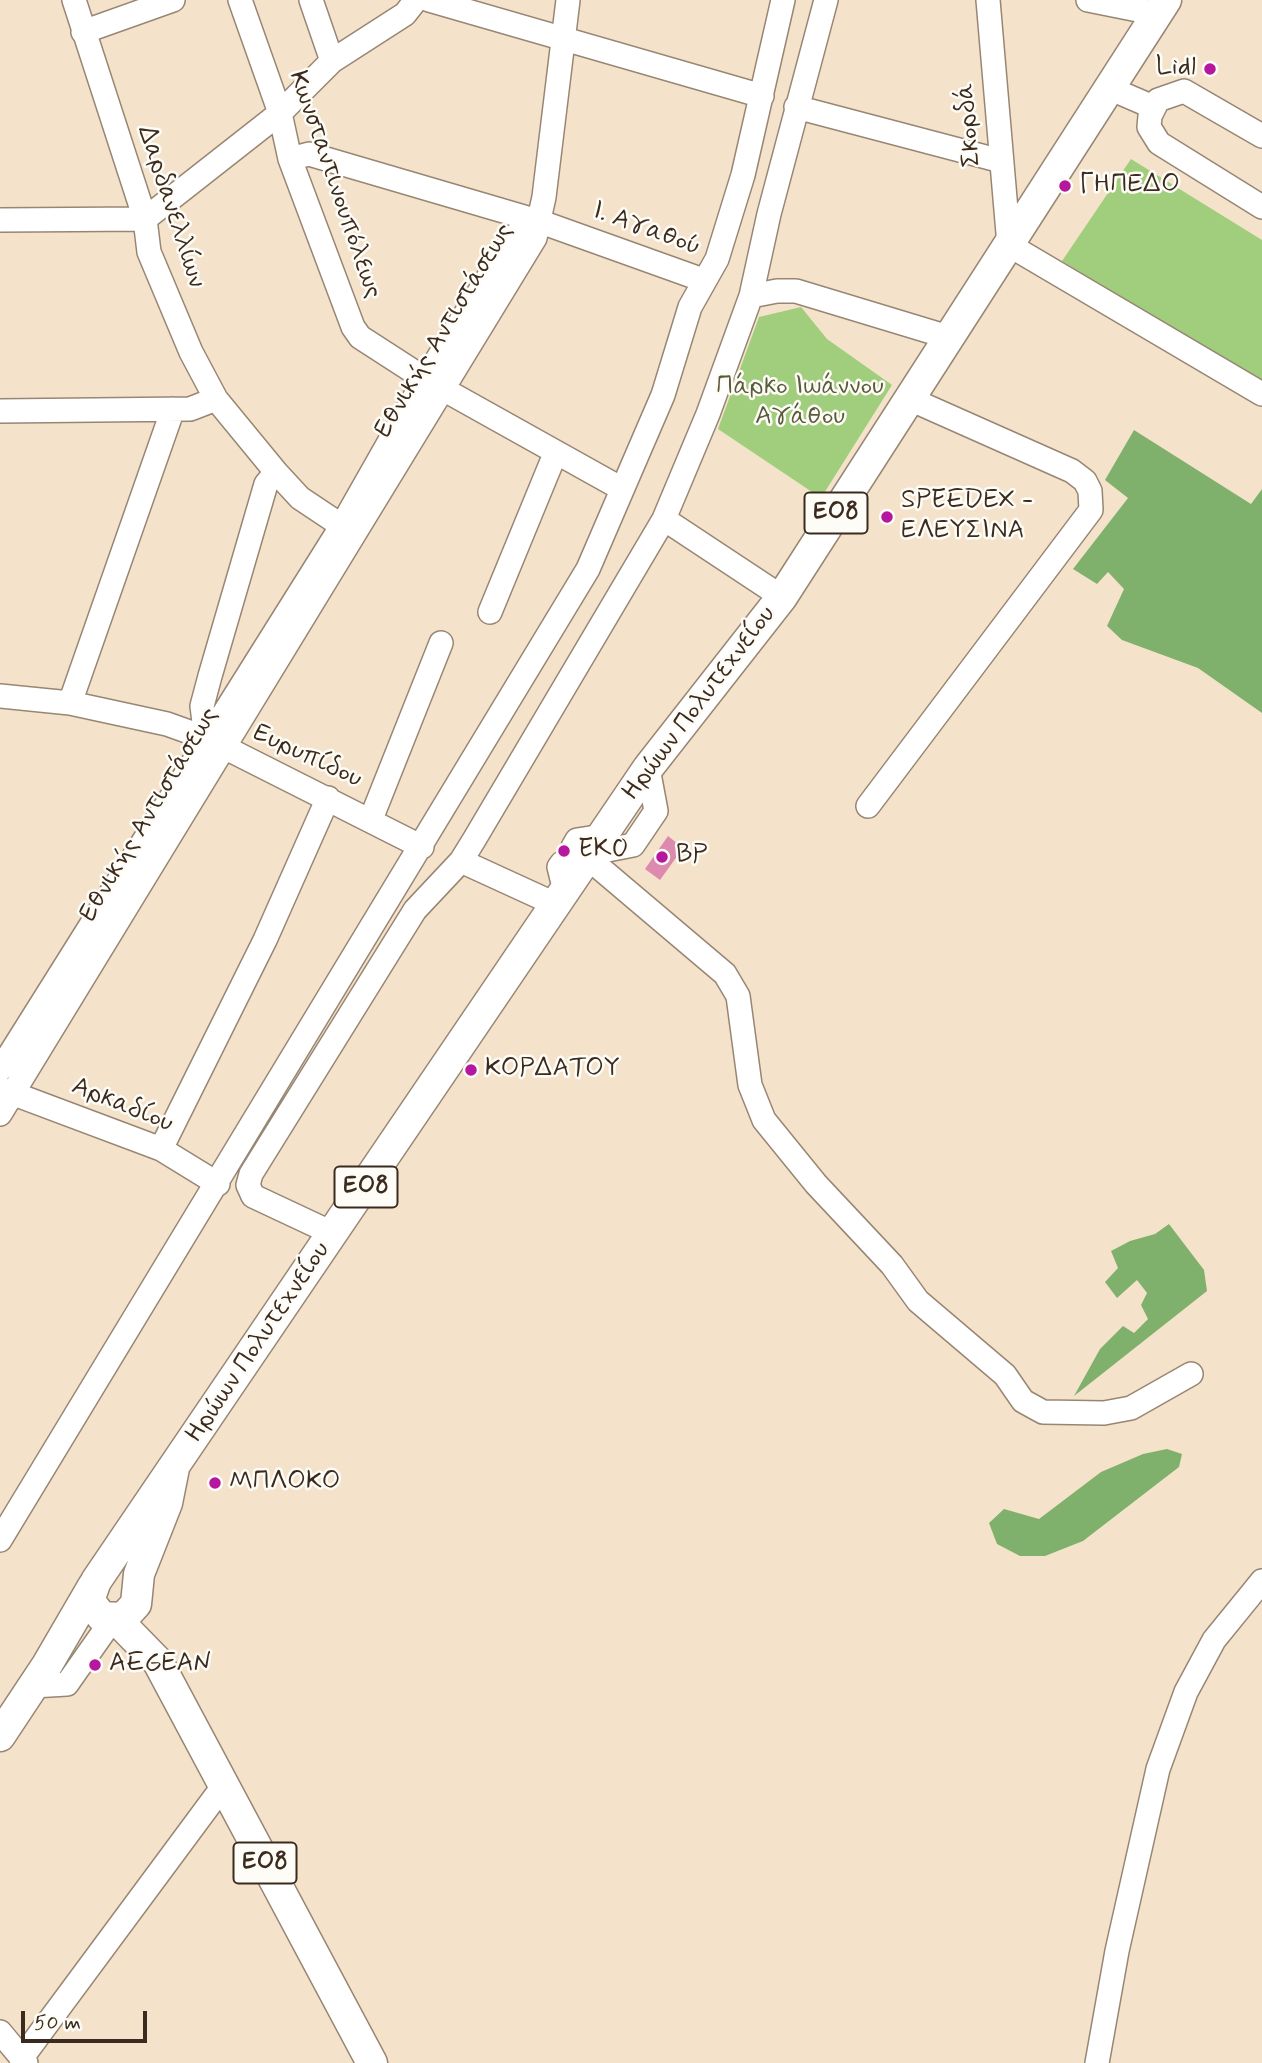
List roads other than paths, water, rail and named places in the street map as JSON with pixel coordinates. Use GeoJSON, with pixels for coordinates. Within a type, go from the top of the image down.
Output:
{"type":"FeatureCollection","features":[{"type":"Feature","properties":{"kind":"main road","name":"Ηρώων Πολυτεχνείου"},"geometry":{"type":"LineString","coordinates":[[0,1736],[97,1582],[334,1234],[577,865],[648,768],[782,597],[1162,7]]}},
{"type":"Feature","properties":{"kind":"main road","name":"Ηρώων Πολυτεχνείου"},"geometry":{"type":"LineString","coordinates":[[40,1675],[110,1619],[129,1615],[137,1594],[144,1557],[167,1503],[174,1468]]}},
{"type":"Feature","properties":{"kind":"main road"},"geometry":{"type":"LineString","coordinates":[[97,1582],[108,1574],[125,1576],[137,1594]]}},
{"type":"Feature","properties":{"kind":"main road","name":"ΕΟ8"},"geometry":{"type":"LineString","coordinates":[[97,1582],[92,1604],[158,1662],[372,2063]]}},
{"type":"Feature","properties":{"kind":"main road","name":"ΕΟ8"},"geometry":{"type":"LineString","coordinates":[[137,1594],[155,1640],[158,1662]]}},
{"type":"Feature","properties":{"kind":"street","name":"Δαρδανελλίων"},"geometry":{"type":"LineString","coordinates":[[74,0],[145,219],[149,252],[191,352],[216,400],[276,472],[300,498],[348,531]]}},
{"type":"Feature","properties":{"kind":"street"},"geometry":{"type":"LineString","coordinates":[[83,32],[173,0]]}},
{"type":"Feature","properties":{"kind":"street","name":"Κωνσταντινουπόλεως"},"geometry":{"type":"LineString","coordinates":[[240,0],[280,113],[290,159],[353,327],[371,347],[555,454],[622,489]]}},
{"type":"Feature","properties":{"kind":"street"},"geometry":{"type":"LineString","coordinates":[[311,0],[332,61]]}},
{"type":"Feature","properties":{"kind":"street"},"geometry":{"type":"LineString","coordinates":[[429,0],[762,96]]}},
{"type":"Feature","properties":{"kind":"street","name":"Εθνικής Αντιστάσεως"},"geometry":{"type":"LineString","coordinates":[[0,1070],[214,744],[348,531],[435,384],[514,275],[535,238],[541,222],[568,0]]}},
{"type":"Feature","properties":{"kind":"street","name":"Ι. Αγαθού"},"geometry":{"type":"LineString","coordinates":[[290,159],[309,154],[541,222],[703,280],[717,259],[743,175],[782,0]]}},
{"type":"Feature","properties":{"kind":"street"},"geometry":{"type":"LineString","coordinates":[[334,1234],[253,1196],[248,1185],[251,1174],[415,910],[460,861],[663,519],[708,414],[751,296],[796,107],[826,0]]}},
{"type":"Feature","properties":{"kind":"street","name":"Σκορδά"},"geometry":{"type":"LineString","coordinates":[[989,0],[1009,245]]}},
{"type":"Feature","properties":{"kind":"street"},"geometry":{"type":"LineString","coordinates":[[1088,0],[1162,7]]}},
{"type":"Feature","properties":{"kind":"street"},"geometry":{"type":"LineString","coordinates":[[0,220],[145,219],[280,113],[332,61],[407,5]]}},
{"type":"Feature","properties":{"kind":"street"},"geometry":{"type":"LineString","coordinates":[[1109,88],[1153,107]]}},
{"type":"Feature","properties":{"kind":"street"},"geometry":{"type":"LineString","coordinates":[[1262,136],[1184,91],[1158,100],[1153,107],[1149,127],[1159,143],[1262,207]]}},
{"type":"Feature","properties":{"kind":"street"},"geometry":{"type":"LineString","coordinates":[[796,107],[1001,161]]}},
{"type":"Feature","properties":{"kind":"street"},"geometry":{"type":"LineString","coordinates":[[1009,245],[1262,394]]}},
{"type":"Feature","properties":{"kind":"street"},"geometry":{"type":"LineString","coordinates":[[0,1540],[588,569],[663,395],[690,307],[703,280]]}},
{"type":"Feature","properties":{"kind":"street"},"geometry":{"type":"LineString","coordinates":[[751,296],[777,291],[796,292],[948,337]]}},
{"type":"Feature","properties":{"kind":"street"},"geometry":{"type":"LineString","coordinates":[[868,806],[1091,510],[1090,491],[1085,481],[1072,471],[911,399]]}},
{"type":"Feature","properties":{"kind":"street"},"geometry":{"type":"LineString","coordinates":[[0,411],[173,409],[204,406],[216,400]]}},
{"type":"Feature","properties":{"kind":"street"},"geometry":{"type":"LineString","coordinates":[[70,703],[173,409]]}},
{"type":"Feature","properties":{"kind":"street"},"geometry":{"type":"LineString","coordinates":[[490,612],[555,454]]}},
{"type":"Feature","properties":{"kind":"street"},"geometry":{"type":"LineString","coordinates":[[214,744],[202,706],[266,484],[276,472]]}},
{"type":"Feature","properties":{"kind":"street"},"geometry":{"type":"LineString","coordinates":[[663,519],[782,597]]}},
{"type":"Feature","properties":{"kind":"street"},"geometry":{"type":"LineString","coordinates":[[372,819],[441,643]]}},
{"type":"Feature","properties":{"kind":"street","name":"Ευρυπίδου"},"geometry":{"type":"LineString","coordinates":[[0,696],[70,703],[138,716],[214,744],[372,819],[422,846]]}},
{"type":"Feature","properties":{"kind":"street","name":"Εθνικής Αντιστάσεως"},"geometry":{"type":"LineString","coordinates":[[0,1114],[6,1091],[214,744]]}},
{"type":"Feature","properties":{"kind":"street"},"geometry":{"type":"LineString","coordinates":[[161,1149],[265,940],[328,798]]}},
{"type":"Feature","properties":{"kind":"street"},"geometry":{"type":"LineString","coordinates":[[460,861],[577,865],[725,974],[738,996],[750,1085],[764,1119],[816,1184],[892,1265],[918,1301],[1004,1376],[1023,1401],[1043,1412],[1104,1413],[1131,1408],[1191,1374]]}},
{"type":"Feature","properties":{"kind":"street","name":"Αρκαδίου"},"geometry":{"type":"LineString","coordinates":[[6,1091],[161,1149],[218,1184]]}},
{"type":"Feature","properties":{"kind":"street"},"geometry":{"type":"LineString","coordinates":[[1097,2063],[1117,1951],[1158,1769],[1185,1692],[1213,1640],[1262,1581]]}},
{"type":"Feature","properties":{"kind":"street"},"geometry":{"type":"LineString","coordinates":[[0,2032],[24,2061],[224,1785]]}},
{"type":"Feature","properties":{"kind":"place","name":"Lidl"},"geometry":{"type":"Point","coordinates":[1210,69]}},
{"type":"Feature","properties":{"kind":"place","name":"ΓΗΠΕΔΟ"},"geometry":{"type":"Point","coordinates":[1065,186]}},
{"type":"Feature","properties":{"kind":"place","name":"SPEEDEX - ΕΛΕΥΣΙΝΑ"},"geometry":{"type":"Point","coordinates":[887,517]}},
{"type":"Feature","properties":{"kind":"place","name":"EKO"},"geometry":{"type":"Point","coordinates":[564,851]}},
{"type":"Feature","properties":{"kind":"place","name":"BP"},"geometry":{"type":"Point","coordinates":[662,857]}},
{"type":"Feature","properties":{"kind":"place","name":"ΚΟΡΔΑΤΟΥ"},"geometry":{"type":"Point","coordinates":[471,1070]}},
{"type":"Feature","properties":{"kind":"place","name":"ΜΠΛΟΚΟ"},"geometry":{"type":"Point","coordinates":[215,1483]}},
{"type":"Feature","properties":{"kind":"place","name":"AEGEAN"},"geometry":{"type":"Point","coordinates":[95,1665]}},
{"type":"Feature","properties":{"kind":"park label","name":"Πάρκο Ιωάννου Αγάθου"},"geometry":{"type":"Point","coordinates":[800,403]}}]}
